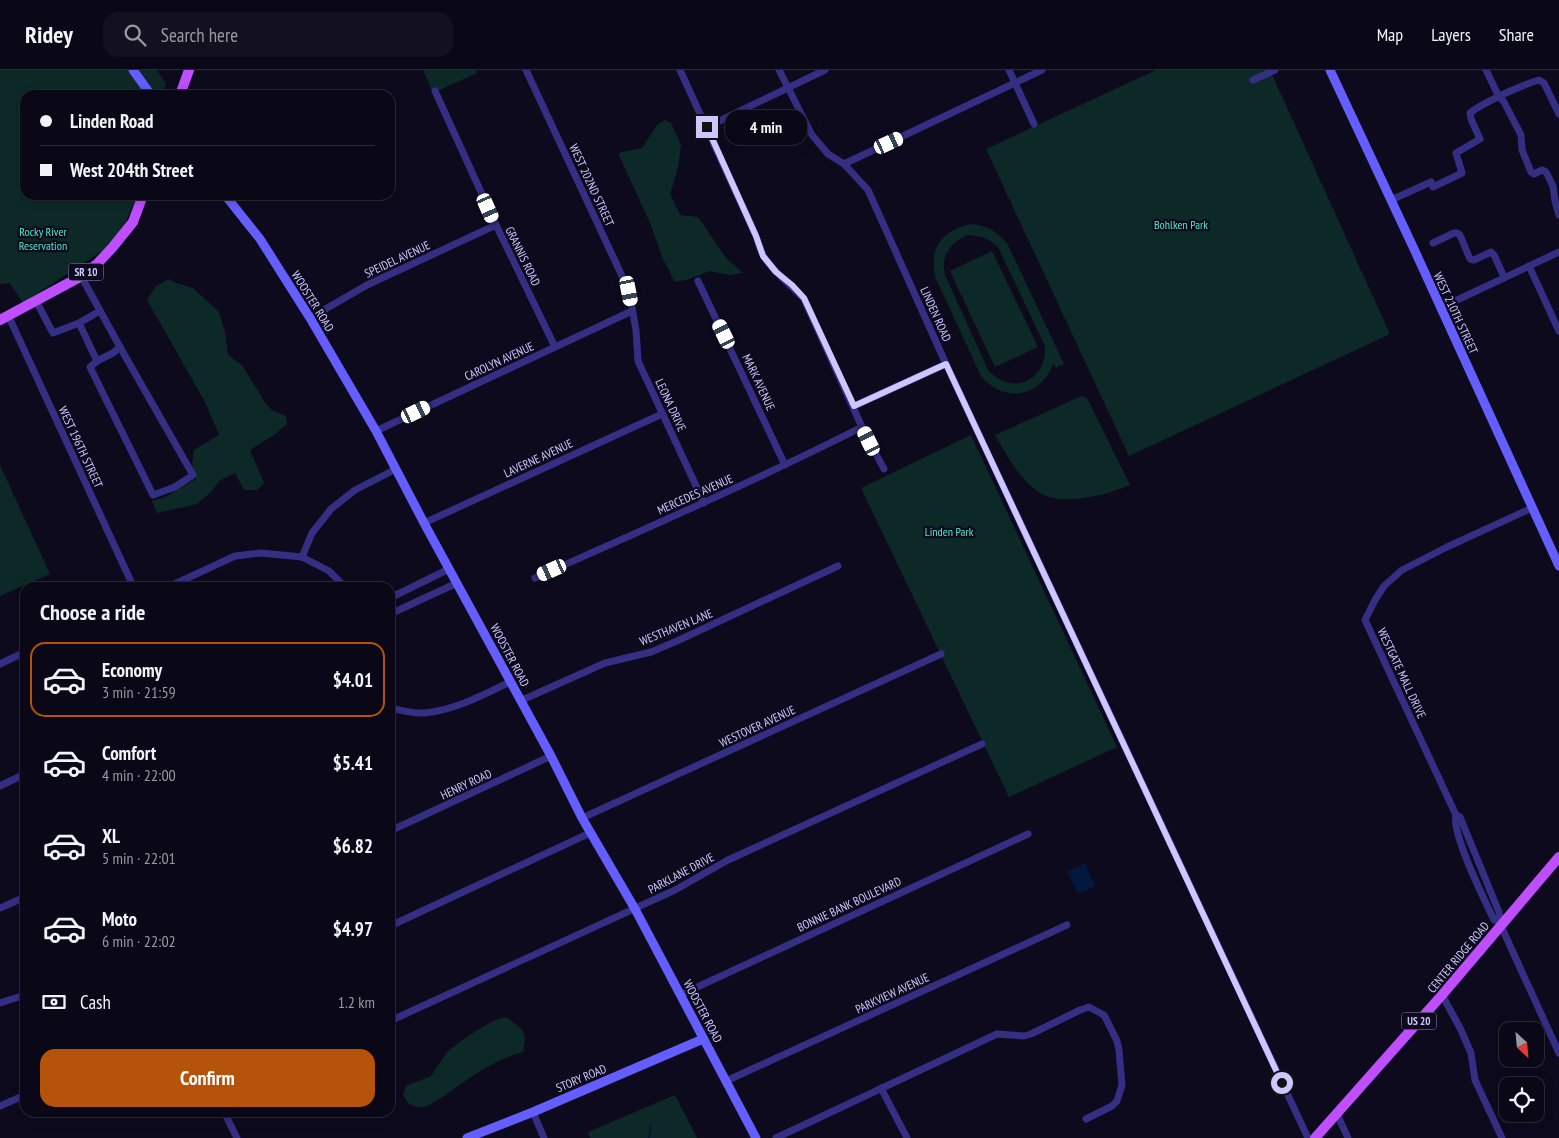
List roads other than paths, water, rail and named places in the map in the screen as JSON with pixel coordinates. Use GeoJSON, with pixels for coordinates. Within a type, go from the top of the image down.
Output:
{"type":"FeatureCollection","features":[{"type":"Feature","properties":{"kind":"main road"},"geometry":{"type":"LineString","coordinates":[[133,70],[147,90]]}},
{"type":"Feature","properties":{"kind":"main road","name":"WEST 210TH STREET"},"geometry":{"type":"LineString","coordinates":[[1330,70],[1559,566]]}},
{"type":"Feature","properties":{"kind":"main road"},"geometry":{"type":"LineString","coordinates":[[181,90],[185,72]]}},
{"type":"Feature","properties":{"kind":"main road","name":"SR 10"},"geometry":{"type":"LineString","coordinates":[[4,318],[81,276],[97,264],[133,222],[141,200]]}},
{"type":"Feature","properties":{"kind":"main road","name":"WOOSTER ROAD"},"geometry":{"type":"LineString","coordinates":[[230,200],[260,239],[310,318],[376,431],[449,570],[551,756],[590,833],[635,909],[756,1138]]}},
{"type":"Feature","properties":{"kind":"main road","name":"CENTER RIDGE ROAD"},"geometry":{"type":"LineString","coordinates":[[1315,1138],[1442,995],[1500,924],[1559,857]]}},
{"type":"Feature","properties":{"kind":"main road","name":"STORY ROAD"},"geometry":{"type":"LineString","coordinates":[[467,1138],[533,1112],[703,1039]]}},
{"type":"Feature","properties":{"kind":"street","name":"WEST 202ND STREET"},"geometry":{"type":"LineString","coordinates":[[526,70],[629,291],[632,311]]}},
{"type":"Feature","properties":{"kind":"street"},"geometry":{"type":"LineString","coordinates":[[680,70],[763,256],[776,272],[804,298],[862,427],[884,470]]}},
{"type":"Feature","properties":{"kind":"street","name":"LINDEN ROAD"},"geometry":{"type":"LineString","coordinates":[[779,70],[812,136],[828,154],[844,164],[868,190],[946,364],[1308,1138]]}},
{"type":"Feature","properties":{"kind":"street"},"geometry":{"type":"LineString","coordinates":[[707,127],[825,70]]}},
{"type":"Feature","properties":{"kind":"street"},"geometry":{"type":"LineString","coordinates":[[1010,70],[1034,124]]}},
{"type":"Feature","properties":{"kind":"street"},"geometry":{"type":"LineString","coordinates":[[844,164],[1042,70]]}},
{"type":"Feature","properties":{"kind":"street"},"geometry":{"type":"LineString","coordinates":[[1253,80],[1275,70]]}},
{"type":"Feature","properties":{"kind":"street"},"geometry":{"type":"LineString","coordinates":[[1486,70],[1520,136],[1522,150],[1531,172],[1534,174],[1542,170],[1546,172],[1553,186],[1559,215]]}},
{"type":"Feature","properties":{"kind":"street"},"geometry":{"type":"LineString","coordinates":[[1391,200],[1431,182],[1433,187],[1462,173],[1456,154],[1480,139],[1470,113],[1499,97],[1539,80],[1544,83],[1559,114]]}},
{"type":"Feature","properties":{"kind":"street","name":"GRANNIS ROAD"},"geometry":{"type":"LineString","coordinates":[[435,92],[555,347]]}},
{"type":"Feature","properties":{"kind":"street","name":"SPEIDEL AVENUE"},"geometry":{"type":"LineString","coordinates":[[310,318],[367,285],[496,224]]}},
{"type":"Feature","properties":{"kind":"street"},"geometry":{"type":"LineString","coordinates":[[1433,243],[1457,233],[1470,259],[1474,260],[1491,252],[1504,277]]}},
{"type":"Feature","properties":{"kind":"street"},"geometry":{"type":"LineString","coordinates":[[1440,308],[1559,252]]}},
{"type":"Feature","properties":{"kind":"street"},"geometry":{"type":"LineString","coordinates":[[1529,266],[1559,331]]}},
{"type":"Feature","properties":{"kind":"street"},"geometry":{"type":"LineString","coordinates":[[81,276],[193,475],[174,487],[153,494],[90,367],[120,346]]}},
{"type":"Feature","properties":{"kind":"street","name":"MARK AVENUE"},"geometry":{"type":"LineString","coordinates":[[698,280],[785,465]]}},
{"type":"Feature","properties":{"kind":"street"},"geometry":{"type":"LineString","coordinates":[[36,301],[53,333],[100,312]]}},
{"type":"Feature","properties":{"kind":"street","name":"CAROLYN AVENUE"},"geometry":{"type":"LineString","coordinates":[[376,431],[632,311]]}},
{"type":"Feature","properties":{"kind":"street","name":"LEONA DRIVE"},"geometry":{"type":"LineString","coordinates":[[632,311],[636,330],[638,361],[704,503]]}},
{"type":"Feature","properties":{"kind":"street","name":"WEST 196TH STREET"},"geometry":{"type":"LineString","coordinates":[[4,318],[131,582]]}},
{"type":"Feature","properties":{"kind":"street"},"geometry":{"type":"LineString","coordinates":[[78,323],[97,361]]}},
{"type":"Feature","properties":{"kind":"street"},"geometry":{"type":"LineString","coordinates":[[854,406],[946,364]]}},
{"type":"Feature","properties":{"kind":"street","name":"LAVERNE AVENUE"},"geometry":{"type":"LineString","coordinates":[[424,523],[662,414]]}},
{"type":"Feature","properties":{"kind":"street","name":"MERCEDES AVENUE"},"geometry":{"type":"LineString","coordinates":[[534,578],[704,503],[862,427]]}},
{"type":"Feature","properties":{"kind":"street"},"geometry":{"type":"LineString","coordinates":[[302,557],[312,533],[331,509],[355,490],[396,469]]}},
{"type":"Feature","properties":{"kind":"street","name":"WESTGATE MALL DRIVE"},"geometry":{"type":"LineString","coordinates":[[1532,508],[1455,543],[1402,570],[1384,586],[1365,620],[1456,816],[1460,817],[1499,912],[1500,924],[1559,1053]]}},
{"type":"Feature","properties":{"kind":"street"},"geometry":{"type":"LineString","coordinates":[[179,582],[235,556],[261,553],[302,557],[329,571],[340,582]]}},
{"type":"Feature","properties":{"kind":"street","name":"WESTHAVEN LANE"},"geometry":{"type":"LineString","coordinates":[[520,701],[605,663],[651,652],[677,641],[838,566]]}},
{"type":"Feature","properties":{"kind":"street"},"geometry":{"type":"LineString","coordinates":[[395,596],[449,570]]}},
{"type":"Feature","properties":{"kind":"street"},"geometry":{"type":"LineString","coordinates":[[395,612],[457,583]]}},
{"type":"Feature","properties":{"kind":"street"},"geometry":{"type":"LineString","coordinates":[[0,664],[20,654]]}},
{"type":"Feature","properties":{"kind":"street","name":"WESTOVER AVENUE"},"geometry":{"type":"LineString","coordinates":[[582,818],[941,654]]}},
{"type":"Feature","properties":{"kind":"street"},"geometry":{"type":"LineString","coordinates":[[395,709],[423,713],[442,710],[510,682]]}},
{"type":"Feature","properties":{"kind":"street","name":"PARKLANE DRIVE"},"geometry":{"type":"LineString","coordinates":[[395,1019],[635,909],[694,880],[728,860],[982,744]]}},
{"type":"Feature","properties":{"kind":"street","name":"HENRY ROAD"},"geometry":{"type":"LineString","coordinates":[[395,829],[551,756]]}},
{"type":"Feature","properties":{"kind":"street"},"geometry":{"type":"LineString","coordinates":[[0,786],[20,776]]}},
{"type":"Feature","properties":{"kind":"street"},"geometry":{"type":"LineString","coordinates":[[395,924],[590,833]]}},
{"type":"Feature","properties":{"kind":"street","name":"BONNIE BANK BOULEVARD"},"geometry":{"type":"LineString","coordinates":[[680,995],[1028,834]]}},
{"type":"Feature","properties":{"kind":"street"},"geometry":{"type":"LineString","coordinates":[[0,908],[20,899]]}},
{"type":"Feature","properties":{"kind":"street","name":"PARKVIEW AVENUE"},"geometry":{"type":"LineString","coordinates":[[726,1081],[1068,925]]}},
{"type":"Feature","properties":{"kind":"street"},"geometry":{"type":"LineString","coordinates":[[1442,995],[1471,1053],[1475,1080],[1502,1138]]}},
{"type":"Feature","properties":{"kind":"street"},"geometry":{"type":"LineString","coordinates":[[0,1003],[20,997]]}},
{"type":"Feature","properties":{"kind":"street"},"geometry":{"type":"LineString","coordinates":[[776,1138],[997,1034],[1024,1036],[1031,1034],[1089,1007],[1104,1015],[1116,1041],[1119,1050],[1122,1085],[1117,1101],[1112,1106],[1086,1119]]}},
{"type":"Feature","properties":{"kind":"street"},"geometry":{"type":"LineString","coordinates":[[881,1088],[907,1138]]}},
{"type":"Feature","properties":{"kind":"street"},"geometry":{"type":"LineString","coordinates":[[0,1106],[20,1097]]}},
{"type":"Feature","properties":{"kind":"street"},"geometry":{"type":"LineString","coordinates":[[533,1112],[544,1138]]}},
{"type":"Feature","properties":{"kind":"street"},"geometry":{"type":"LineString","coordinates":[[1336,1114],[1348,1138]]}},
{"type":"Feature","properties":{"kind":"street"},"geometry":{"type":"LineString","coordinates":[[226,1117],[237,1138]]}},
{"type":"Feature","properties":{"kind":"water"},"geometry":{"type":"Polygon","coordinates":[[[1085,863],[1095,886],[1078,894],[1067,872],[1085,863]]]}},
{"type":"Feature","properties":{"kind":"waterway"},"geometry":{"type":"LineString","coordinates":[[649,1138],[651,1123]]}},
{"type":"Feature","properties":{"kind":"park label","name":"Bohlken Park"},"geometry":{"type":"Point","coordinates":[1181,224]}},
{"type":"Feature","properties":{"kind":"park label","name":"Rocky River Reservation"},"geometry":{"type":"Point","coordinates":[43,238]}},
{"type":"Feature","properties":{"kind":"park label","name":"Linden Park"},"geometry":{"type":"Point","coordinates":[949,531]}}]}
